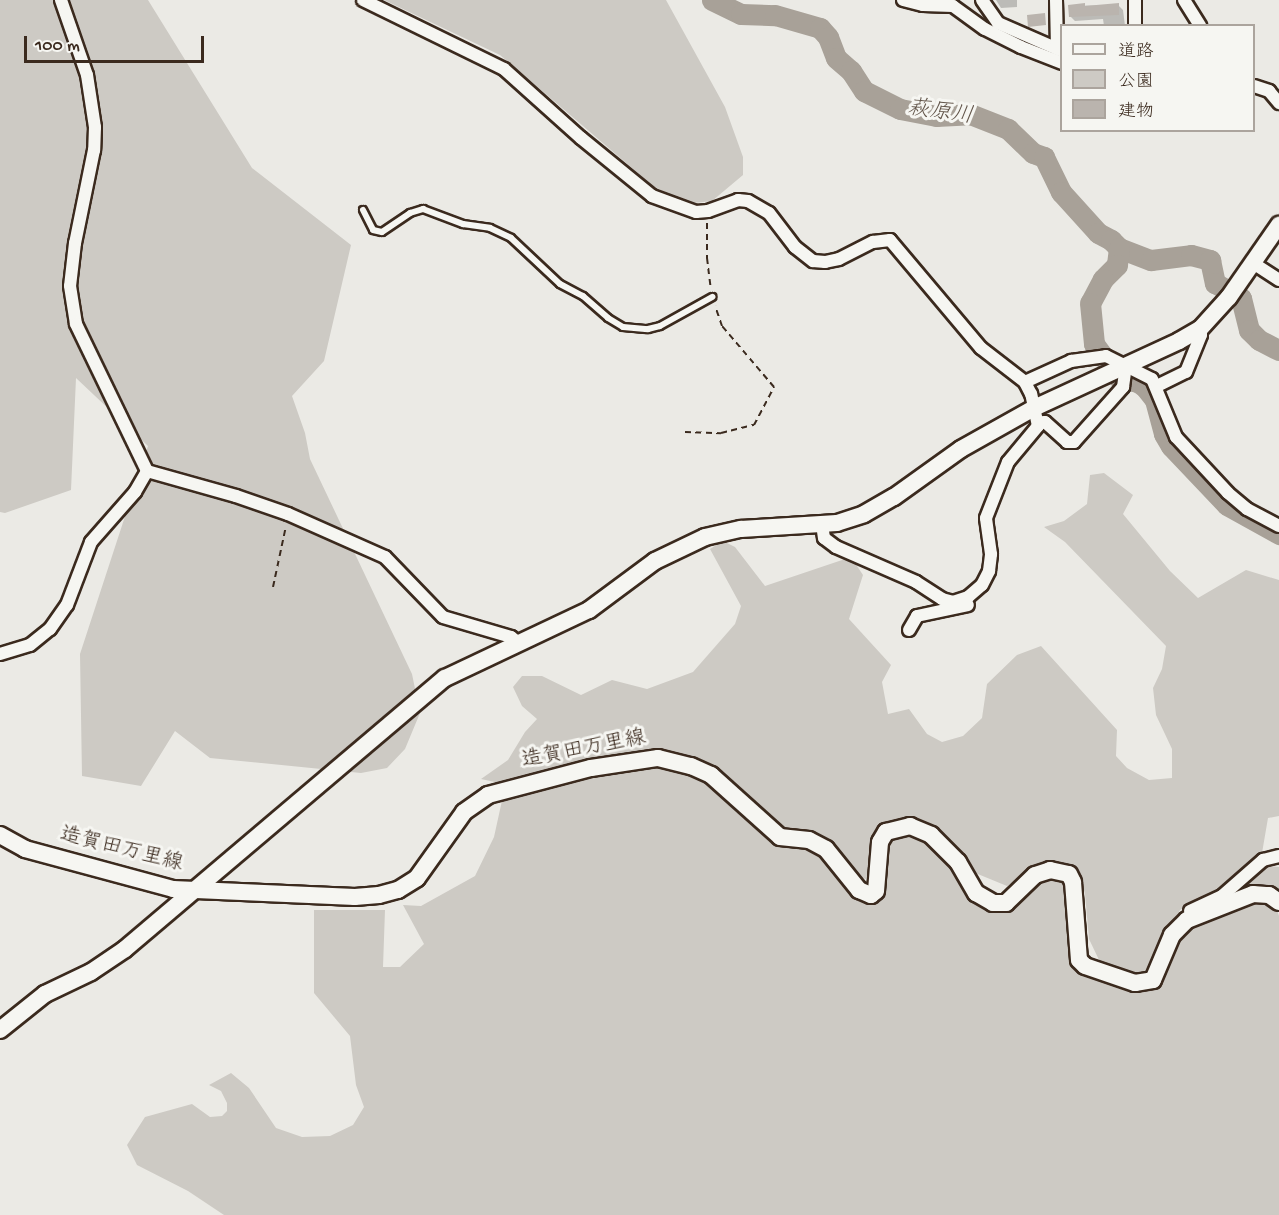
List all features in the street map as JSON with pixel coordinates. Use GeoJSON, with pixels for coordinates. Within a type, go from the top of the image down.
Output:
{"type":"FeatureCollection","features":[{"type":"Feature","properties":{"kind":"main road"},"geometry":{"type":"LineString","coordinates":[[0,1030],[45,994],[91,972],[125,949],[196,892],[445,678],[589,610],[655,561],[705,537],[741,529],[837,523],[864,514],[894,497],[961,449],[1036,415],[1094,380],[1124,374],[1200,329],[1229,297],[1279,225]]}},
{"type":"Feature","properties":{"kind":"main road","name":"造賀田万里線"},"geometry":{"type":"LineString","coordinates":[[0,835],[25,849],[173,889],[196,892],[355,897],[379,895],[399,890],[417,878],[464,812],[488,795],[591,768],[658,758],[691,766],[711,775],[780,837],[809,840],[826,849],[859,890],[871,895],[876,891],[880,842],[886,832],[909,826],[931,835],[958,862],[976,893],[993,903],[1006,903],[1035,875],[1050,870],[1069,874],[1073,882],[1079,960],[1084,966],[1135,983],[1153,980],[1172,934],[1187,920],[1254,894],[1269,895],[1279,902]]}},
{"type":"Feature","properties":{"kind":"street"},"geometry":{"type":"LineString","coordinates":[[61,0],[87,75],[95,127],[94,150],[75,243],[70,286],[76,324],[147,471],[236,496],[288,514],[385,556],[443,617],[511,637],[519,643]]}},
{"type":"Feature","properties":{"kind":"street"},"geometry":{"type":"LineString","coordinates":[[363,0],[504,69],[581,138],[652,196],[679,208],[696,212],[708,211],[738,200],[748,201],[769,213],[795,247],[813,261],[825,262],[839,259],[873,242],[890,240],[981,348],[1026,382],[1036,415],[1033,433],[1008,462],[986,518],[991,554],[989,571],[982,585],[968,597],[953,602],[942,599],[916,582],[836,547],[824,538],[822,524]]}},
{"type":"Feature","properties":{"kind":"street"},"geometry":{"type":"LineString","coordinates":[[903,0],[953,6],[985,29],[1060,62]]}},
{"type":"Feature","properties":{"kind":"street"},"geometry":{"type":"LineString","coordinates":[[982,0],[998,23],[1059,50],[1056,0]]}},
{"type":"Feature","properties":{"kind":"street"},"geometry":{"type":"LineString","coordinates":[[1135,0],[1135,24]]}},
{"type":"Feature","properties":{"kind":"street"},"geometry":{"type":"LineString","coordinates":[[1184,0],[1199,24]]}},
{"type":"Feature","properties":{"kind":"street"},"geometry":{"type":"LineString","coordinates":[[1255,86],[1269,91],[1279,103]]}},
{"type":"Feature","properties":{"kind":"street"},"geometry":{"type":"LineString","coordinates":[[1253,262],[1279,280]]}},
{"type":"Feature","properties":{"kind":"street"},"geometry":{"type":"LineString","coordinates":[[1157,386],[1186,372],[1201,335],[1200,329]]}},
{"type":"Feature","properties":{"kind":"street"},"geometry":{"type":"LineString","coordinates":[[1026,382],[1084,357],[1106,356],[1124,374],[1152,379],[1157,386],[1176,437],[1228,494],[1247,509],[1279,526]]}},
{"type":"Feature","properties":{"kind":"street"},"geometry":{"type":"LineString","coordinates":[[1036,415],[1067,442],[1074,442],[1124,374]]}},
{"type":"Feature","properties":{"kind":"street"},"geometry":{"type":"LineString","coordinates":[[0,654],[30,645],[50,629],[67,605],[92,542],[135,492],[147,471]]}},
{"type":"Feature","properties":{"kind":"street"},"geometry":{"type":"LineString","coordinates":[[909,630],[917,616],[969,605],[984,588],[982,585]]}},
{"type":"Feature","properties":{"kind":"street"},"geometry":{"type":"LineString","coordinates":[[1187,920],[1185,914],[1222,896],[1263,860],[1279,856]]}},
{"type":"Feature","properties":{"kind":"lane"},"geometry":{"type":"LineString","coordinates":[[363,210],[373,230],[382,232],[410,213],[423,209],[463,224],[490,228],[511,238],[560,284],[583,297],[623,327],[648,329],[660,326],[712,297]]}},
{"type":"Feature","properties":{"kind":"path"},"geometry":{"type":"LineString","coordinates":[[685,432],[722,433],[754,425],[774,387],[722,326],[712,297],[707,258],[708,211]]}},
{"type":"Feature","properties":{"kind":"path"},"geometry":{"type":"LineString","coordinates":[[273,587],[288,514]]}},
{"type":"Feature","properties":{"kind":"green space"},"geometry":{"type":"Polygon","coordinates":[[[0,0],[148,0],[252,168],[351,245],[324,361],[292,396],[305,433],[310,459],[412,674],[420,713],[405,749],[387,768],[361,773],[210,758],[175,731],[141,786],[82,776],[80,654],[148,446],[76,378],[71,490],[5,513],[0,512],[0,0]]]}},
{"type":"Feature","properties":{"kind":"green space"},"geometry":{"type":"Polygon","coordinates":[[[384,0],[666,0],[725,107],[743,157],[743,175],[712,201],[694,203],[680,200],[653,186],[500,55],[384,0]]]}},
{"type":"Feature","properties":{"kind":"green space"},"geometry":{"type":"Polygon","coordinates":[[[1104,473],[1133,495],[1123,514],[1170,571],[1198,598],[1246,570],[1279,580],[1279,816],[1268,818],[1262,853],[1214,891],[1180,910],[1156,967],[1141,978],[1116,971],[1100,962],[1089,939],[1085,894],[1081,879],[1073,870],[1041,865],[1007,886],[968,870],[933,829],[882,829],[869,880],[859,877],[827,840],[779,830],[734,783],[713,768],[685,756],[504,784],[481,779],[508,760],[525,732],[537,719],[522,706],[513,687],[522,676],[542,676],[581,695],[612,680],[647,689],[693,672],[735,624],[741,606],[710,549],[723,541],[735,547],[765,586],[851,557],[863,575],[849,619],[891,665],[882,682],[888,714],[909,709],[927,734],[942,742],[963,736],[982,718],[987,684],[1017,655],[1041,646],[1117,730],[1116,756],[1127,768],[1149,780],[1172,778],[1172,749],[1156,715],[1153,688],[1162,669],[1166,646],[1065,542],[1044,527],[1064,521],[1087,504],[1090,475],[1104,473]]]}},
{"type":"Feature","properties":{"kind":"green space"},"geometry":{"type":"Polygon","coordinates":[[[658,764],[708,779],[753,823],[815,848],[856,894],[881,878],[889,835],[909,831],[928,839],[992,907],[1038,879],[1066,878],[1071,950],[1147,988],[1176,937],[1190,924],[1254,898],[1276,906],[1279,916],[1279,1215],[224,1215],[188,1191],[137,1165],[127,1145],[145,1117],[192,1104],[210,1117],[222,1116],[227,1111],[227,1103],[221,1091],[209,1085],[231,1073],[249,1088],[276,1128],[302,1137],[330,1136],[353,1125],[364,1107],[356,1085],[350,1036],[314,993],[314,910],[385,910],[383,967],[400,967],[424,944],[403,905],[421,906],[475,876],[494,837],[503,796],[592,773],[658,764]]]}},
{"type":"Feature","properties":{"kind":"green space"},"geometry":{"type":"Polygon","coordinates":[[[1268,866],[1279,867],[1279,891],[1273,888],[1242,892],[1245,881],[1268,866]]]}},
{"type":"Feature","properties":{"kind":"building"},"geometry":{"type":"Polygon","coordinates":[[[1085,3],[1085,6],[1119,3],[1119,15],[1069,17],[1068,5],[1085,3]]]}},
{"type":"Feature","properties":{"kind":"building"},"geometry":{"type":"Polygon","coordinates":[[[1045,13],[1046,25],[1028,27],[1027,15],[1045,13]]]}},
{"type":"Feature","properties":{"kind":"waterway","name":"萩原川"},"geometry":{"type":"LineString","coordinates":[[712,0],[741,14],[775,15],[820,28],[828,37],[836,58],[851,71],[864,91],[900,109],[936,116],[970,114],[1008,129],[1033,153],[1044,157],[1061,192],[1098,233],[1111,240],[1119,248],[1151,260],[1191,255],[1210,260],[1215,283],[1241,298],[1249,330],[1259,340],[1279,350]]}},
{"type":"Feature","properties":{"kind":"waterway","name":"萩原川"},"geometry":{"type":"LineString","coordinates":[[1119,248],[1117,265],[1103,279],[1090,303],[1094,344],[1119,378],[1138,382],[1145,387],[1155,400],[1164,434],[1171,446],[1227,505],[1279,534]]}}]}
